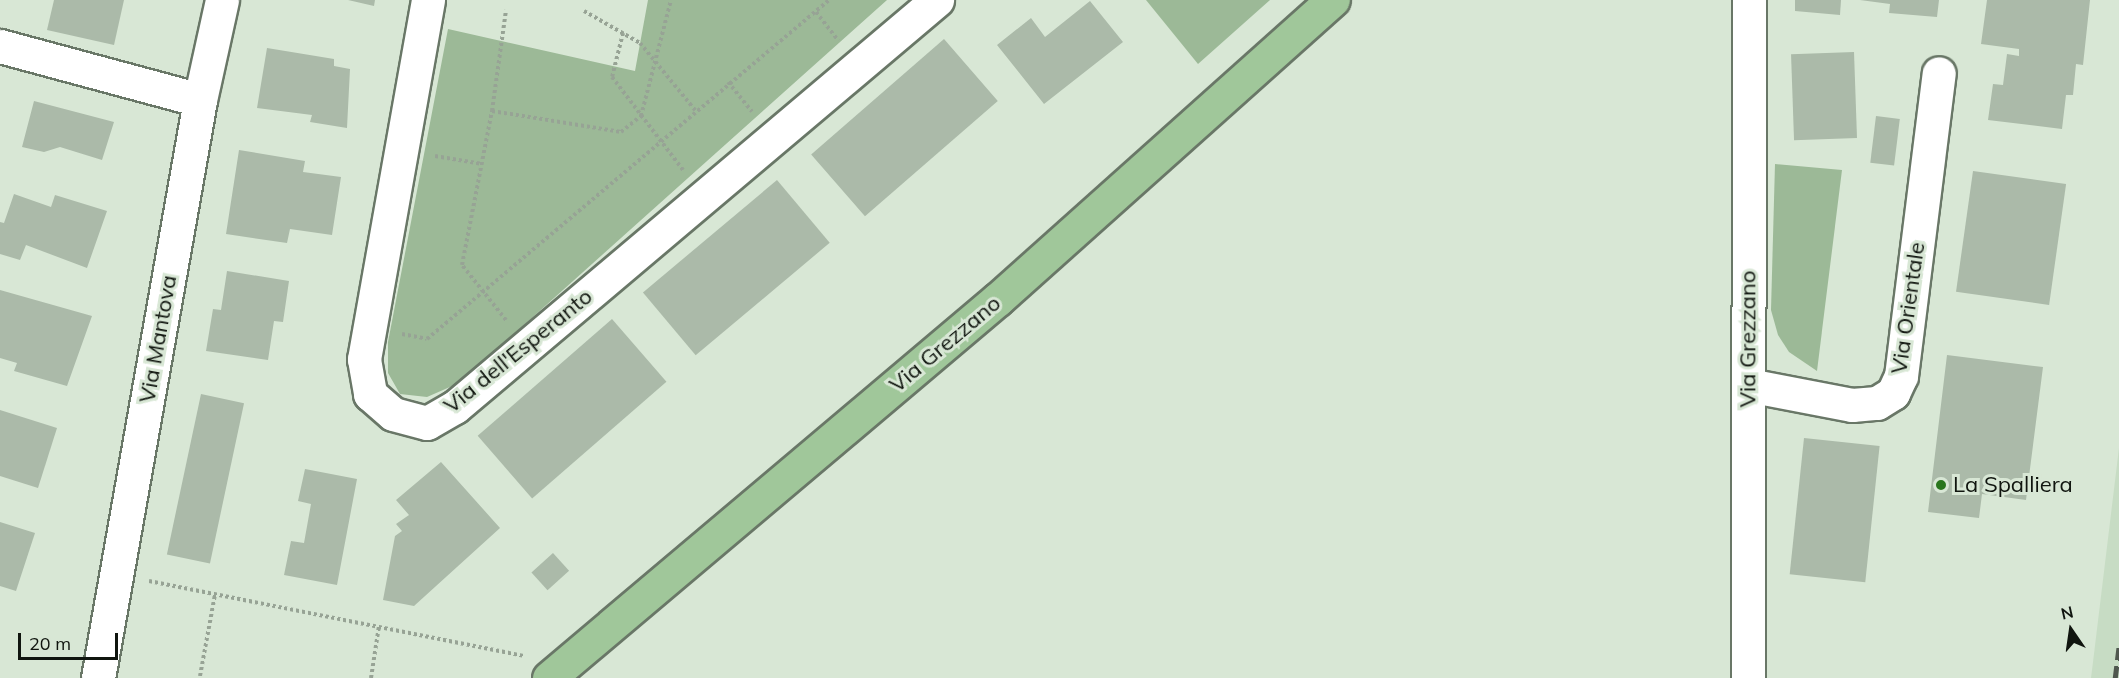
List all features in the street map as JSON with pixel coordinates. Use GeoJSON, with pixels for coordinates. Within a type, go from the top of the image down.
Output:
{"type":"FeatureCollection","features":[{"type":"Feature","properties":{"kind":"main road","name":"Via Grezzano"},"geometry":{"type":"LineString","coordinates":[[539,667],[998,299],[1333,0]]}},
{"type":"Feature","properties":{"kind":"street","name":"Via Mantova"},"geometry":{"type":"LineString","coordinates":[[98,678],[200,100],[222,0]]}},
{"type":"Feature","properties":{"kind":"street","name":"Via dell'Esperanto"},"geometry":{"type":"LineString","coordinates":[[428,0],[364,359],[370,394],[393,414],[428,423],[455,407],[937,0]]}},
{"type":"Feature","properties":{"kind":"street","name":"Via Grezzano"},"geometry":{"type":"LineString","coordinates":[[1748,678],[1749,0]]}},
{"type":"Feature","properties":{"kind":"street"},"geometry":{"type":"LineString","coordinates":[[0,46],[200,100]]}},
{"type":"Feature","properties":{"kind":"street","name":"Via Orientale"},"geometry":{"type":"LineString","coordinates":[[1748,386],[1852,405],[1877,403],[1893,393],[1901,376],[1939,73]]}},
{"type":"Feature","properties":{"kind":"path"},"geometry":{"type":"LineString","coordinates":[[492,111],[621,132],[641,116],[657,63],[671,0]]}},
{"type":"Feature","properties":{"kind":"path"},"geometry":{"type":"LineString","coordinates":[[369,327],[427,339],[694,110],[829,0]]}},
{"type":"Feature","properties":{"kind":"path"},"geometry":{"type":"LineString","coordinates":[[484,292],[462,265],[492,111],[506,10]]}},
{"type":"Feature","properties":{"kind":"path"},"geometry":{"type":"LineString","coordinates":[[584,11],[623,33],[657,63],[694,110]]}},
{"type":"Feature","properties":{"kind":"path"},"geometry":{"type":"LineString","coordinates":[[623,33],[612,77],[704,197]]}},
{"type":"Feature","properties":{"kind":"path"},"geometry":{"type":"LineString","coordinates":[[401,151],[482,164]]}},
{"type":"Feature","properties":{"kind":"path"},"geometry":{"type":"LineString","coordinates":[[116,575],[379,626],[539,667]]}},
{"type":"Feature","properties":{"kind":"path"},"geometry":{"type":"LineString","coordinates":[[200,676],[215,594]]}},
{"type":"Feature","properties":{"kind":"path"},"geometry":{"type":"LineString","coordinates":[[371,678],[379,626]]}},
{"type":"Feature","properties":{"kind":"shaded area"},"geometry":{"type":"Polygon","coordinates":[[[648,0],[887,0],[459,383],[427,397],[400,394],[388,373],[388,342],[448,29],[635,71],[648,0]]]}},
{"type":"Feature","properties":{"kind":"shaded area"},"geometry":{"type":"Polygon","coordinates":[[[1146,0],[1270,0],[1198,64],[1146,0]]]}},
{"type":"Feature","properties":{"kind":"shaded area"},"geometry":{"type":"Polygon","coordinates":[[[1775,164],[1842,170],[1817,371],[1789,352],[1778,335],[1771,310],[1775,164]]]}},
{"type":"Feature","properties":{"kind":"shaded area"},"geometry":{"type":"Polygon","coordinates":[[[2119,448],[2119,678],[2091,678],[2093,662],[2119,448]]]}},
{"type":"Feature","properties":{"kind":"building"},"geometry":{"type":"Polygon","coordinates":[[[54,0],[124,0],[114,45],[47,30],[54,0]]]}},
{"type":"Feature","properties":{"kind":"building"},"geometry":{"type":"Polygon","coordinates":[[[348,0],[375,0],[374,6],[348,0]]]}},
{"type":"Feature","properties":{"kind":"building"},"geometry":{"type":"Polygon","coordinates":[[[1795,0],[1841,0],[1840,15],[1795,11],[1795,0]]]}},
{"type":"Feature","properties":{"kind":"building"},"geometry":{"type":"Polygon","coordinates":[[[1860,0],[1939,0],[1937,17],[1889,13],[1890,4],[1860,0]]]}},
{"type":"Feature","properties":{"kind":"building"},"geometry":{"type":"Polygon","coordinates":[[[1987,0],[2090,0],[2083,65],[2076,64],[2073,95],[2066,95],[2062,129],[1988,120],[1993,84],[2003,85],[2007,54],[2019,56],[2019,49],[1981,44],[1987,0]]]}},
{"type":"Feature","properties":{"kind":"building"},"geometry":{"type":"Polygon","coordinates":[[[1090,1],[1123,42],[1044,104],[997,45],[1031,18],[1045,37],[1090,1]]]}},
{"type":"Feature","properties":{"kind":"building"},"geometry":{"type":"Polygon","coordinates":[[[944,39],[998,101],[865,216],[811,154],[944,39]]]}},
{"type":"Feature","properties":{"kind":"building"},"geometry":{"type":"Polygon","coordinates":[[[267,48],[334,59],[334,66],[350,69],[347,128],[310,122],[312,115],[257,108],[267,48]]]}},
{"type":"Feature","properties":{"kind":"building"},"geometry":{"type":"Polygon","coordinates":[[[1854,52],[1857,138],[1794,140],[1791,54],[1854,52]]]}},
{"type":"Feature","properties":{"kind":"building"},"geometry":{"type":"Polygon","coordinates":[[[34,101],[114,122],[102,160],[60,147],[44,152],[22,147],[34,101]]]}},
{"type":"Feature","properties":{"kind":"building"},"geometry":{"type":"Polygon","coordinates":[[[1876,116],[1900,119],[1894,166],[1870,163],[1876,116]]]}},
{"type":"Feature","properties":{"kind":"building"},"geometry":{"type":"Polygon","coordinates":[[[239,150],[305,161],[303,172],[341,177],[332,235],[290,229],[287,243],[226,234],[239,150]]]}},
{"type":"Feature","properties":{"kind":"building"},"geometry":{"type":"Polygon","coordinates":[[[1973,171],[2066,184],[2049,305],[1956,292],[1973,171]]]}},
{"type":"Feature","properties":{"kind":"building"},"geometry":{"type":"Polygon","coordinates":[[[777,180],[830,243],[696,355],[643,292],[777,180]]]}},
{"type":"Feature","properties":{"kind":"building"},"geometry":{"type":"Polygon","coordinates":[[[14,194],[51,207],[55,195],[107,211],[87,268],[26,245],[20,260],[0,254],[0,222],[4,223],[14,194]]]}},
{"type":"Feature","properties":{"kind":"building"},"geometry":{"type":"Polygon","coordinates":[[[227,271],[289,281],[283,322],[274,321],[268,360],[206,351],[213,309],[221,310],[227,271]]]}},
{"type":"Feature","properties":{"kind":"building"},"geometry":{"type":"Polygon","coordinates":[[[0,290],[92,316],[67,386],[14,371],[17,363],[0,358],[0,290]]]}},
{"type":"Feature","properties":{"kind":"building"},"geometry":{"type":"Polygon","coordinates":[[[612,319],[666,382],[532,498],[478,436],[612,319]]]}},
{"type":"Feature","properties":{"kind":"building"},"geometry":{"type":"Polygon","coordinates":[[[1947,355],[2043,367],[2026,500],[1982,494],[1979,518],[1928,512],[1947,355]]]}},
{"type":"Feature","properties":{"kind":"building"},"geometry":{"type":"Polygon","coordinates":[[[201,394],[244,403],[210,564],[167,554],[201,394]]]}},
{"type":"Feature","properties":{"kind":"building"},"geometry":{"type":"Polygon","coordinates":[[[0,410],[57,428],[38,488],[0,476],[0,410]]]}},
{"type":"Feature","properties":{"kind":"building"},"geometry":{"type":"Polygon","coordinates":[[[1804,438],[1880,446],[1865,582],[1790,574],[1804,438]]]}},
{"type":"Feature","properties":{"kind":"building"},"geometry":{"type":"Polygon","coordinates":[[[441,462],[500,528],[414,606],[383,600],[395,536],[402,531],[396,524],[409,515],[396,500],[441,462]]]}},
{"type":"Feature","properties":{"kind":"building"},"geometry":{"type":"Polygon","coordinates":[[[305,469],[357,479],[337,585],[284,575],[291,541],[304,543],[311,504],[298,501],[305,469]]]}},
{"type":"Feature","properties":{"kind":"building"},"geometry":{"type":"Polygon","coordinates":[[[0,522],[35,533],[16,591],[0,586],[0,522]]]}},
{"type":"Feature","properties":{"kind":"building"},"geometry":{"type":"Polygon","coordinates":[[[553,553],[569,571],[548,590],[531,572],[553,553]]]}},
{"type":"Feature","properties":{"kind":"railway"},"geometry":{"type":"LineString","coordinates":[[2115,678],[2119,646]]}},
{"type":"Feature","properties":{"kind":"place","name":"La Spalliera"},"geometry":{"type":"Point","coordinates":[1941,485]}}]}
